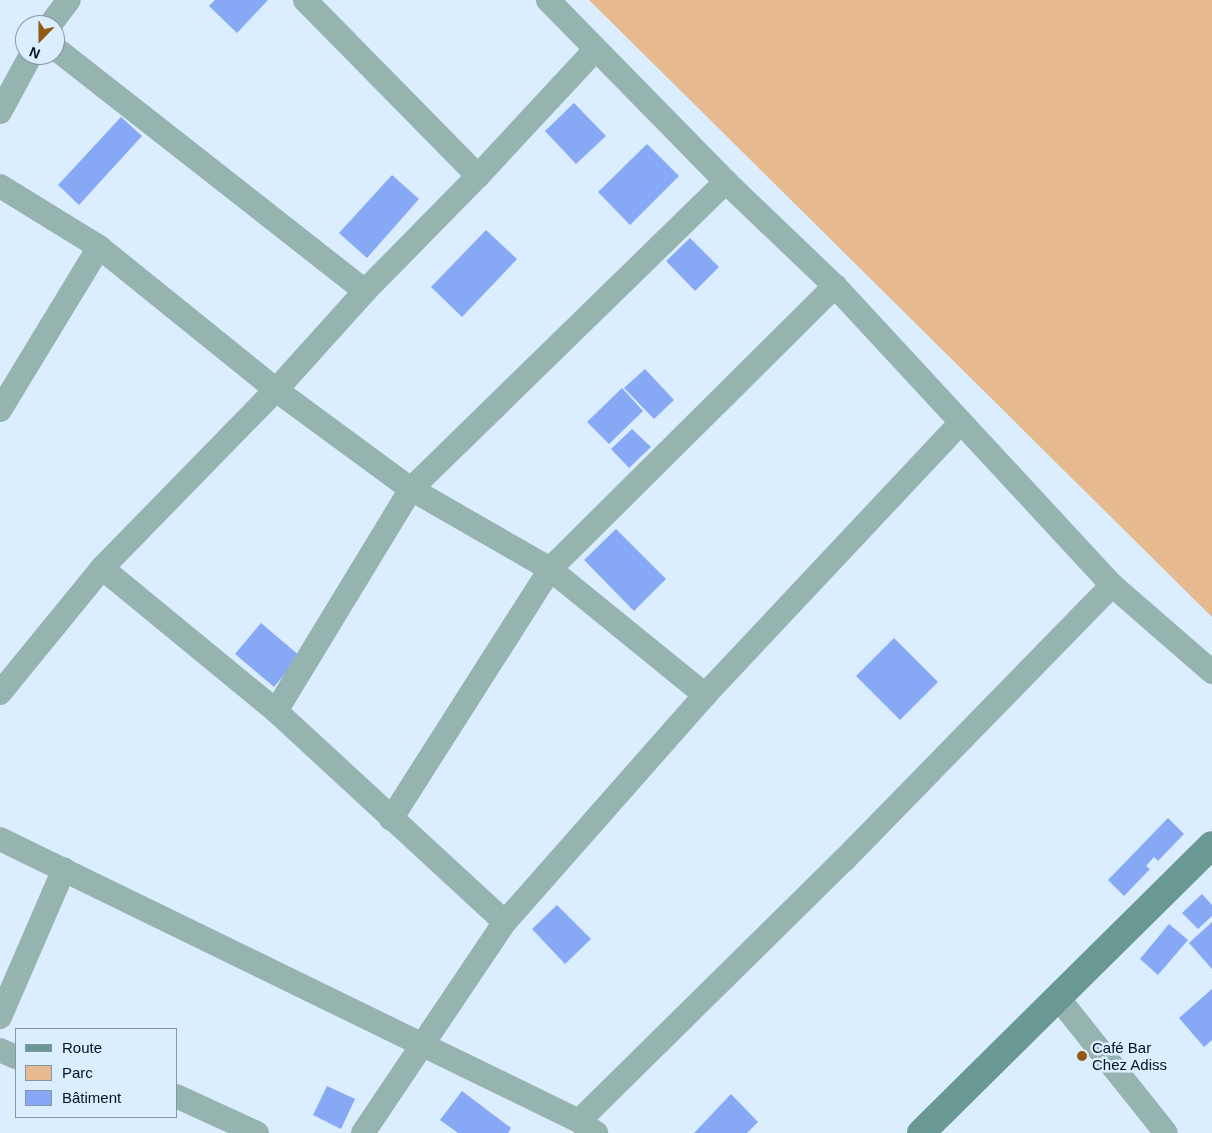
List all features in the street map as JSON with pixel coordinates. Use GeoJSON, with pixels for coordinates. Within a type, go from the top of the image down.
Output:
{"type":"FeatureCollection","features":[{"type":"Feature","properties":{"kind":"main road"},"geometry":{"type":"LineString","coordinates":[[921,1133],[1059,999],[1212,845]]}},
{"type":"Feature","properties":{"kind":"street"},"geometry":{"type":"LineString","coordinates":[[58,15],[69,0]]}},
{"type":"Feature","properties":{"kind":"street"},"geometry":{"type":"LineString","coordinates":[[305,0],[478,176]]}},
{"type":"Feature","properties":{"kind":"street"},"geometry":{"type":"LineString","coordinates":[[548,0],[726,182],[834,286],[1112,585],[1212,672]]}},
{"type":"Feature","properties":{"kind":"street"},"geometry":{"type":"LineString","coordinates":[[0,694],[102,568],[276,390],[365,291],[478,176],[596,49]]}},
{"type":"Feature","properties":{"kind":"street"},"geometry":{"type":"LineString","coordinates":[[65,56],[365,291]]}},
{"type":"Feature","properties":{"kind":"street"},"geometry":{"type":"LineString","coordinates":[[0,112],[26,65]]}},
{"type":"Feature","properties":{"kind":"street"},"geometry":{"type":"LineString","coordinates":[[276,711],[411,490],[726,182]]}},
{"type":"Feature","properties":{"kind":"street"},"geometry":{"type":"LineString","coordinates":[[0,186],[99,247],[276,390],[411,490],[550,569],[705,695]]}},
{"type":"Feature","properties":{"kind":"street"},"geometry":{"type":"LineString","coordinates":[[0,410],[99,247]]}},
{"type":"Feature","properties":{"kind":"street"},"geometry":{"type":"LineString","coordinates":[[391,819],[550,569],[834,286]]}},
{"type":"Feature","properties":{"kind":"street"},"geometry":{"type":"LineString","coordinates":[[363,1133],[505,922],[705,695],[961,422]]}},
{"type":"Feature","properties":{"kind":"street"},"geometry":{"type":"LineString","coordinates":[[102,568],[276,711],[505,922]]}},
{"type":"Feature","properties":{"kind":"street"},"geometry":{"type":"LineString","coordinates":[[0,839],[424,1045],[587,1127],[1112,585]]}},
{"type":"Feature","properties":{"kind":"street"},"geometry":{"type":"LineString","coordinates":[[0,1016],[64,869]]}},
{"type":"Feature","properties":{"kind":"street"},"geometry":{"type":"LineString","coordinates":[[1059,999],[1166,1133]]}},
{"type":"Feature","properties":{"kind":"street"},"geometry":{"type":"LineString","coordinates":[[0,1050],[15,1057]]}},
{"type":"Feature","properties":{"kind":"street"},"geometry":{"type":"LineString","coordinates":[[178,1097],[257,1133]]}},
{"type":"Feature","properties":{"kind":"green space"},"geometry":{"type":"Polygon","coordinates":[[[589,0],[1212,0],[1212,617],[589,0]]]}},
{"type":"Feature","properties":{"kind":"building"},"geometry":{"type":"Polygon","coordinates":[[[215,0],[268,0],[237,33],[209,6],[215,0]]]}},
{"type":"Feature","properties":{"kind":"building"},"geometry":{"type":"Polygon","coordinates":[[[574,103],[606,136],[576,164],[545,131],[574,103]]]}},
{"type":"Feature","properties":{"kind":"building"},"geometry":{"type":"Polygon","coordinates":[[[121,117],[142,136],[79,205],[58,185],[121,117]]]}},
{"type":"Feature","properties":{"kind":"building"},"geometry":{"type":"Polygon","coordinates":[[[647,144],[679,176],[630,225],[598,192],[647,144]]]}},
{"type":"Feature","properties":{"kind":"building"},"geometry":{"type":"Polygon","coordinates":[[[392,175],[419,199],[367,258],[339,233],[392,175]]]}},
{"type":"Feature","properties":{"kind":"building"},"geometry":{"type":"Polygon","coordinates":[[[486,230],[517,259],[462,317],[431,287],[486,230]]]}},
{"type":"Feature","properties":{"kind":"building"},"geometry":{"type":"Polygon","coordinates":[[[690,238],[719,267],[695,291],[666,261],[690,238]]]}},
{"type":"Feature","properties":{"kind":"building"},"geometry":{"type":"Polygon","coordinates":[[[645,369],[674,400],[654,419],[624,388],[645,369]]]}},
{"type":"Feature","properties":{"kind":"building"},"geometry":{"type":"Polygon","coordinates":[[[622,388],[643,411],[609,444],[587,422],[622,388]]]}},
{"type":"Feature","properties":{"kind":"building"},"geometry":{"type":"Polygon","coordinates":[[[632,429],[651,447],[629,468],[611,449],[632,429]]]}},
{"type":"Feature","properties":{"kind":"building"},"geometry":{"type":"Polygon","coordinates":[[[616,529],[666,579],[634,611],[584,560],[616,529]]]}},
{"type":"Feature","properties":{"kind":"building"},"geometry":{"type":"Polygon","coordinates":[[[261,623],[300,656],[274,687],[235,654],[261,623]]]}},
{"type":"Feature","properties":{"kind":"building"},"geometry":{"type":"Polygon","coordinates":[[[894,638],[938,682],[900,720],[856,676],[894,638]]]}},
{"type":"Feature","properties":{"kind":"building"},"geometry":{"type":"Polygon","coordinates":[[[1168,818],[1184,834],[1158,861],[1154,857],[1146,866],[1150,869],[1124,896],[1108,880],[1168,818]]]}},
{"type":"Feature","properties":{"kind":"building"},"geometry":{"type":"Polygon","coordinates":[[[1202,894],[1212,905],[1212,916],[1198,929],[1182,913],[1202,894]]]}},
{"type":"Feature","properties":{"kind":"building"},"geometry":{"type":"Polygon","coordinates":[[[557,905],[591,939],[565,964],[532,929],[557,905]]]}},
{"type":"Feature","properties":{"kind":"building"},"geometry":{"type":"Polygon","coordinates":[[[1212,922],[1212,969],[1189,943],[1212,922]]]}},
{"type":"Feature","properties":{"kind":"building"},"geometry":{"type":"Polygon","coordinates":[[[1169,924],[1188,940],[1158,975],[1140,959],[1169,924]]]}},
{"type":"Feature","properties":{"kind":"building"},"geometry":{"type":"Polygon","coordinates":[[[1212,989],[1212,1040],[1204,1047],[1179,1018],[1212,989]]]}},
{"type":"Feature","properties":{"kind":"building"},"geometry":{"type":"Polygon","coordinates":[[[327,1086],[355,1099],[341,1129],[313,1115],[327,1086]]]}},
{"type":"Feature","properties":{"kind":"building"},"geometry":{"type":"Polygon","coordinates":[[[462,1091],[511,1128],[508,1133],[458,1133],[440,1120],[462,1091]]]}},
{"type":"Feature","properties":{"kind":"building"},"geometry":{"type":"Polygon","coordinates":[[[731,1094],[758,1122],[747,1133],[694,1133],[731,1094]]]}},
{"type":"Feature","properties":{"kind":"place","name":"Café Bar Chez Adiss"},"geometry":{"type":"Point","coordinates":[1082,1056]}}]}
